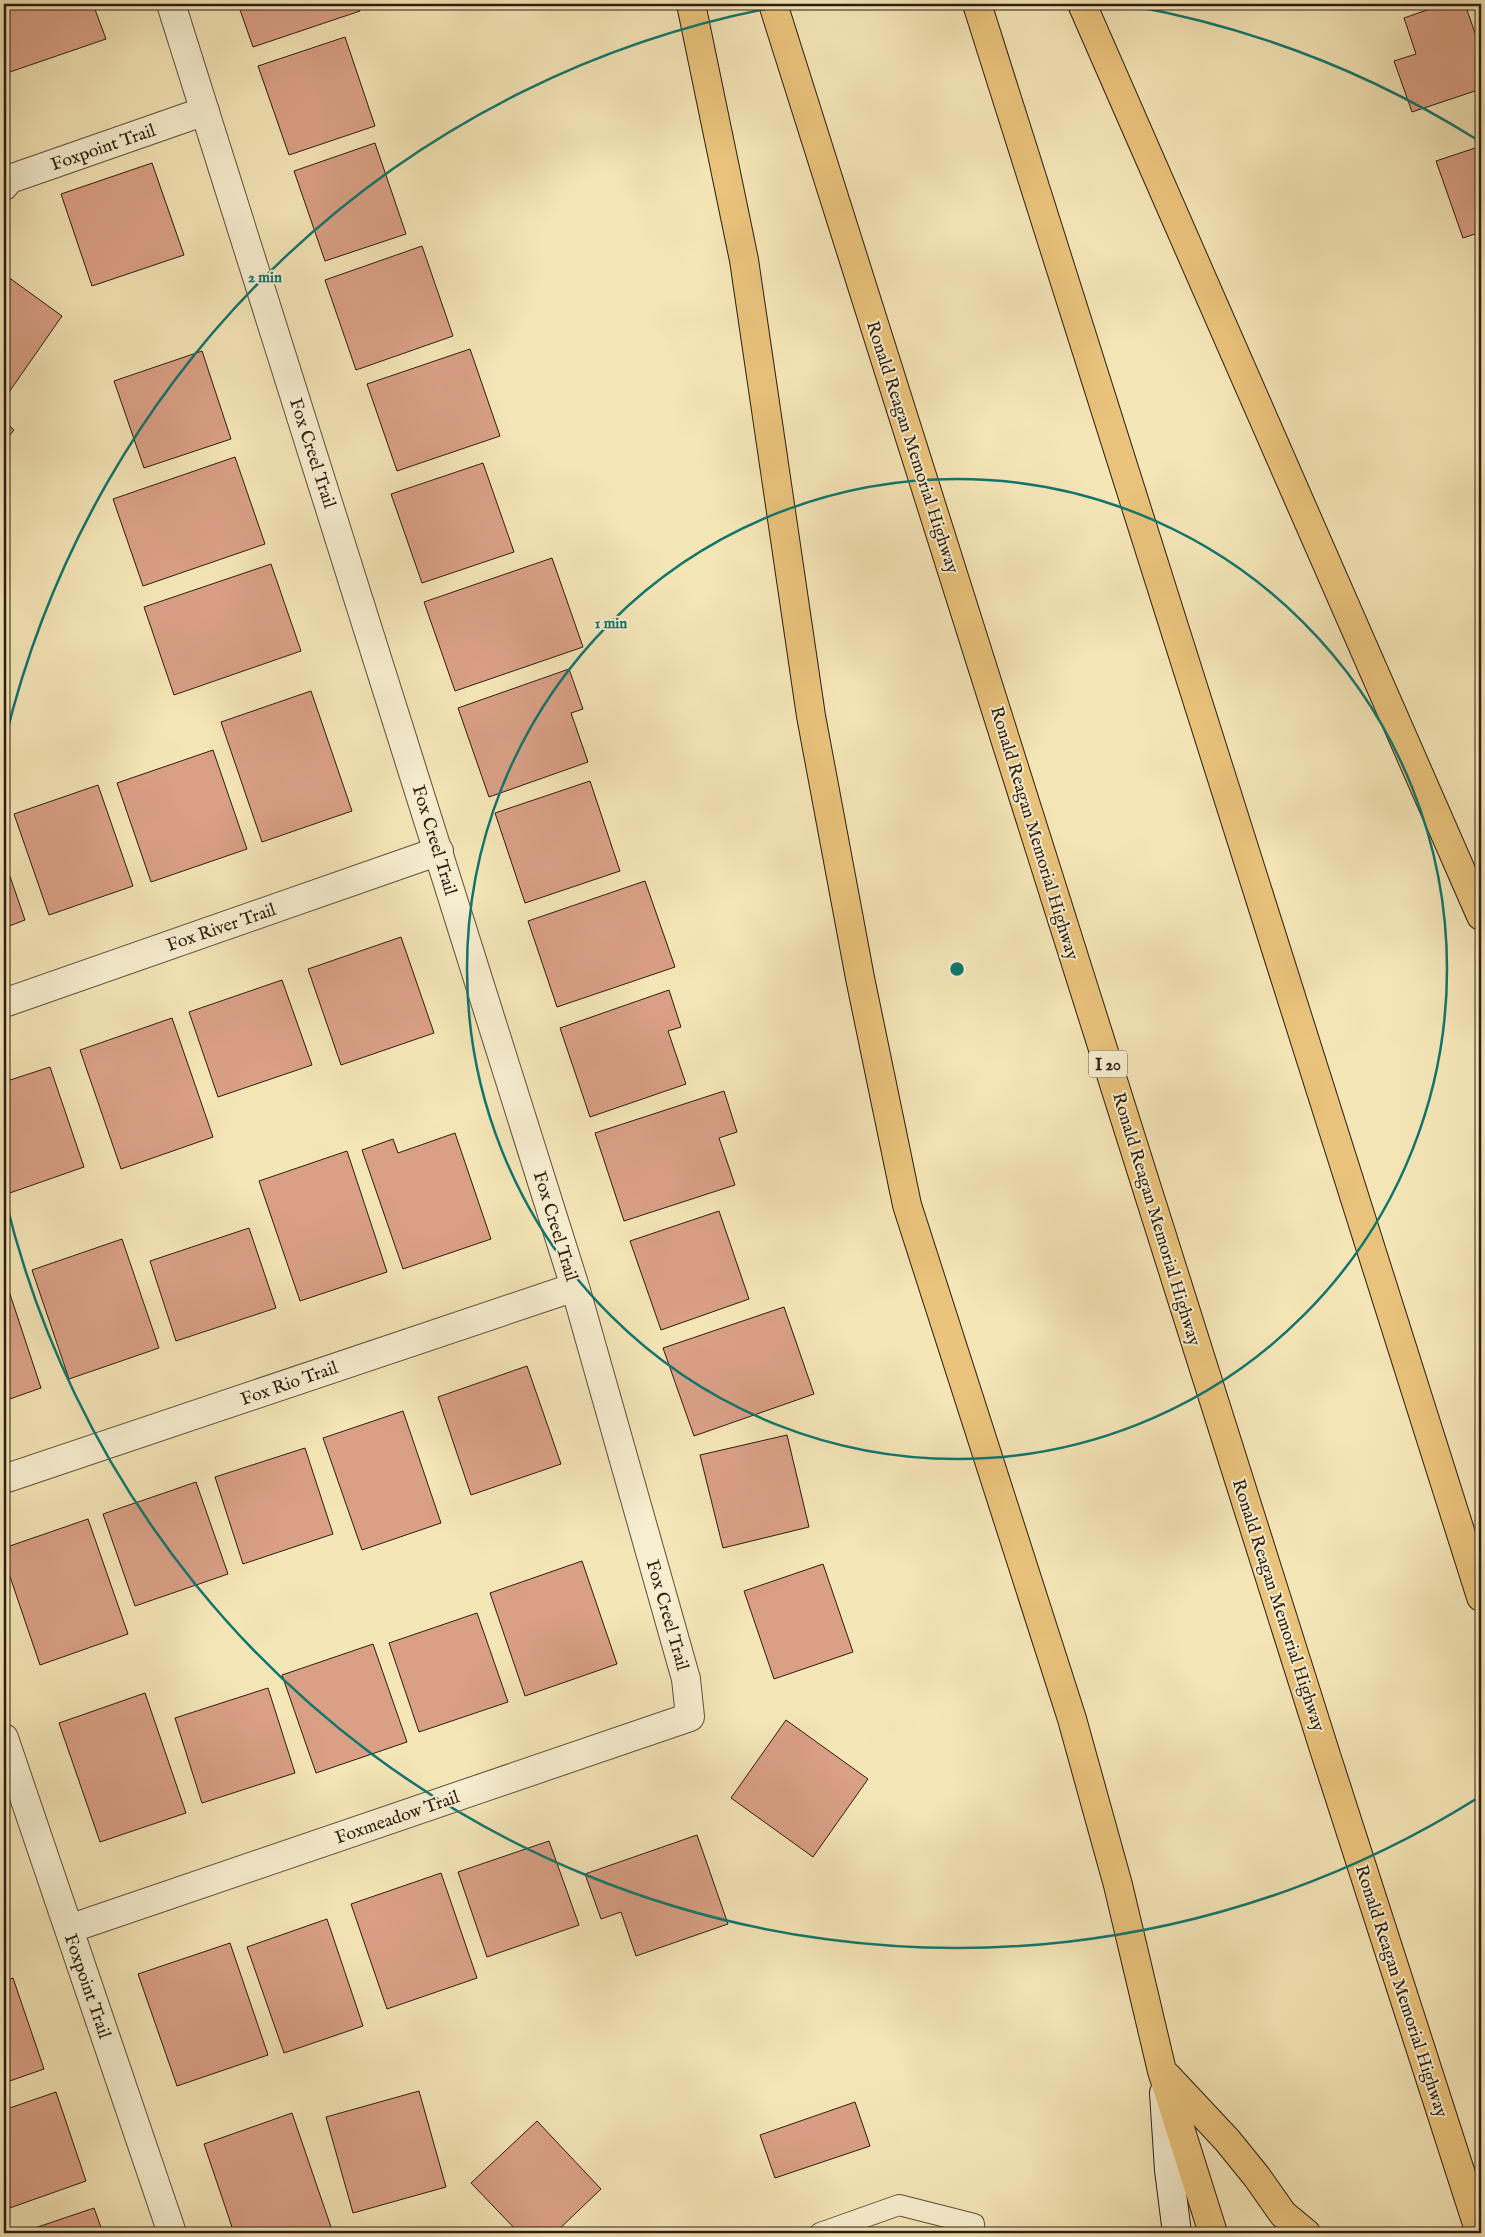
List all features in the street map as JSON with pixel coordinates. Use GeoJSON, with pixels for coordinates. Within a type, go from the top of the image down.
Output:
{"type":"FeatureCollection","features":[{"type":"Feature","properties":{"kind":"highway"},"geometry":{"type":"LineString","coordinates":[[691,4],[744,260],[811,716],[860,978],[907,1205],[1072,1719],[1118,1885],[1162,2071],[1213,2233]]}},
{"type":"Feature","properties":{"kind":"highway","name":"Ronald Reagan Memorial Highway"},"geometry":{"type":"LineString","coordinates":[[773,4],[1247,1505],[1480,2233]]}},
{"type":"Feature","properties":{"kind":"highway"},"geometry":{"type":"LineString","coordinates":[[977,4],[1481,1597]]}},
{"type":"Feature","properties":{"kind":"highway"},"geometry":{"type":"LineString","coordinates":[[1082,4],[1481,916]]}},
{"type":"Feature","properties":{"kind":"highway"},"geometry":{"type":"LineString","coordinates":[[1162,2071],[1227,2140],[1257,2177],[1283,2214],[1306,2233]]}},
{"type":"Feature","properties":{"kind":"street","name":"Fox Creel Trail"},"geometry":{"type":"LineString","coordinates":[[171,4],[575,1287],[686,1679]]}},
{"type":"Feature","properties":{"kind":"street","name":"Foxpoint Trail"},"geometry":{"type":"LineString","coordinates":[[4,186],[10,179],[205,111]]}},
{"type":"Feature","properties":{"kind":"street","name":"Fox River Trail"},"geometry":{"type":"LineString","coordinates":[[4,1003],[439,851]]}},
{"type":"Feature","properties":{"kind":"street","name":"Fox Rio Trail"},"geometry":{"type":"LineString","coordinates":[[4,1479],[575,1287]]}},
{"type":"Feature","properties":{"kind":"street","name":"Foxmeadow Trail"},"geometry":{"type":"LineString","coordinates":[[69,1929],[690,1717],[686,1679]]}},
{"type":"Feature","properties":{"kind":"street","name":"Foxpoint Trail"},"geometry":{"type":"LineString","coordinates":[[4,1738],[172,2233]]}},
{"type":"Feature","properties":{"kind":"street"},"geometry":{"type":"LineString","coordinates":[[1162,2071],[1169,2170],[1177,2233]]}},
{"type":"Feature","properties":{"kind":"lane"},"geometry":{"type":"LineString","coordinates":[[820,2233],[900,2205],[974,2224],[975,2233]]}},
{"type":"Feature","properties":{"kind":"building"},"geometry":{"type":"Polygon","coordinates":[[[4,4],[93,4],[106,39],[4,74],[4,4]]]}},
{"type":"Feature","properties":{"kind":"building"},"geometry":{"type":"Polygon","coordinates":[[[238,4],[358,4],[360,11],[253,47],[238,4]]]}},
{"type":"Feature","properties":{"kind":"building"},"geometry":{"type":"Polygon","coordinates":[[[1444,4],[1465,4],[1479,45],[1481,44],[1481,89],[1412,112],[1394,61],[1416,54],[1404,18],[1444,4]]]}},
{"type":"Feature","properties":{"kind":"building"},"geometry":{"type":"Polygon","coordinates":[[[345,37],[375,126],[289,155],[258,66],[345,37]]]}},
{"type":"Feature","properties":{"kind":"building"},"geometry":{"type":"Polygon","coordinates":[[[375,143],[406,234],[325,261],[294,171],[375,143]]]}},
{"type":"Feature","properties":{"kind":"building"},"geometry":{"type":"Polygon","coordinates":[[[1481,146],[1481,232],[1463,238],[1436,161],[1481,146]]]}},
{"type":"Feature","properties":{"kind":"building"},"geometry":{"type":"Polygon","coordinates":[[[152,163],[184,255],[92,286],[61,194],[152,163]]]}},
{"type":"Feature","properties":{"kind":"building"},"geometry":{"type":"Polygon","coordinates":[[[422,246],[453,336],[356,370],[325,280],[422,246]]]}},
{"type":"Feature","properties":{"kind":"building"},"geometry":{"type":"Polygon","coordinates":[[[4,274],[62,316],[7,395],[4,393],[4,274]]]}},
{"type":"Feature","properties":{"kind":"building"},"geometry":{"type":"Polygon","coordinates":[[[470,349],[500,436],[397,471],[367,384],[470,349]]]}},
{"type":"Feature","properties":{"kind":"building"},"geometry":{"type":"Polygon","coordinates":[[[202,351],[231,439],[144,468],[114,381],[202,351]]]}},
{"type":"Feature","properties":{"kind":"building"},"geometry":{"type":"Polygon","coordinates":[[[4,421],[14,430],[4,442],[4,421]]]}},
{"type":"Feature","properties":{"kind":"building"},"geometry":{"type":"Polygon","coordinates":[[[235,457],[265,544],[143,586],[113,499],[235,457]]]}},
{"type":"Feature","properties":{"kind":"building"},"geometry":{"type":"Polygon","coordinates":[[[483,463],[514,552],[422,583],[391,494],[483,463]]]}},
{"type":"Feature","properties":{"kind":"building"},"geometry":{"type":"Polygon","coordinates":[[[552,558],[583,647],[455,691],[424,602],[552,558]]]}},
{"type":"Feature","properties":{"kind":"building"},"geometry":{"type":"Polygon","coordinates":[[[271,564],[301,651],[174,695],[144,607],[271,564]]]}},
{"type":"Feature","properties":{"kind":"building"},"geometry":{"type":"Polygon","coordinates":[[[569,669],[583,709],[571,713],[588,762],[489,797],[458,708],[569,669]]]}},
{"type":"Feature","properties":{"kind":"building"},"geometry":{"type":"Polygon","coordinates":[[[311,691],[352,811],[262,842],[221,722],[311,691]]]}},
{"type":"Feature","properties":{"kind":"building"},"geometry":{"type":"Polygon","coordinates":[[[213,750],[247,849],[151,882],[117,783],[213,750]]]}},
{"type":"Feature","properties":{"kind":"building"},"geometry":{"type":"Polygon","coordinates":[[[590,781],[620,871],[525,903],[495,813],[590,781]]]}},
{"type":"Feature","properties":{"kind":"building"},"geometry":{"type":"Polygon","coordinates":[[[98,785],[133,886],[49,915],[14,814],[98,785]]]}},
{"type":"Feature","properties":{"kind":"building"},"geometry":{"type":"Polygon","coordinates":[[[4,859],[25,920],[4,928],[4,859]]]}},
{"type":"Feature","properties":{"kind":"building"},"geometry":{"type":"Polygon","coordinates":[[[645,881],[675,967],[557,1007],[528,921],[645,881]]]}},
{"type":"Feature","properties":{"kind":"building"},"geometry":{"type":"Polygon","coordinates":[[[401,937],[434,1033],[341,1065],[308,969],[401,937]]]}},
{"type":"Feature","properties":{"kind":"building"},"geometry":{"type":"Polygon","coordinates":[[[282,980],[312,1065],[218,1097],[189,1012],[282,980]]]}},
{"type":"Feature","properties":{"kind":"building"},"geometry":{"type":"Polygon","coordinates":[[[669,990],[681,1027],[668,1031],[686,1084],[590,1117],[560,1028],[669,990]]]}},
{"type":"Feature","properties":{"kind":"building"},"geometry":{"type":"Polygon","coordinates":[[[172,1018],[213,1137],[121,1169],[80,1050],[172,1018]]]}},
{"type":"Feature","properties":{"kind":"building"},"geometry":{"type":"Polygon","coordinates":[[[50,1067],[84,1167],[4,1195],[4,1082],[50,1067]]]}},
{"type":"Feature","properties":{"kind":"building"},"geometry":{"type":"Polygon","coordinates":[[[724,1091],[737,1132],[719,1138],[735,1185],[624,1221],[595,1133],[724,1091]]]}},
{"type":"Feature","properties":{"kind":"building"},"geometry":{"type":"Polygon","coordinates":[[[455,1133],[491,1239],[403,1269],[362,1150],[393,1139],[398,1153],[455,1133]]]}},
{"type":"Feature","properties":{"kind":"building"},"geometry":{"type":"Polygon","coordinates":[[[347,1151],[387,1272],[300,1301],[259,1181],[347,1151]]]}},
{"type":"Feature","properties":{"kind":"building"},"geometry":{"type":"Polygon","coordinates":[[[719,1211],[749,1299],[661,1330],[630,1241],[719,1211]]]}},
{"type":"Feature","properties":{"kind":"building"},"geometry":{"type":"Polygon","coordinates":[[[249,1228],[276,1308],[176,1341],[150,1261],[249,1228]]]}},
{"type":"Feature","properties":{"kind":"building"},"geometry":{"type":"Polygon","coordinates":[[[122,1239],[159,1348],[69,1379],[32,1270],[122,1239]]]}},
{"type":"Feature","properties":{"kind":"building"},"geometry":{"type":"Polygon","coordinates":[[[4,1276],[41,1388],[4,1401],[4,1276]]]}},
{"type":"Feature","properties":{"kind":"building"},"geometry":{"type":"Polygon","coordinates":[[[784,1307],[814,1394],[694,1436],[663,1348],[784,1307]]]}},
{"type":"Feature","properties":{"kind":"building"},"geometry":{"type":"Polygon","coordinates":[[[527,1366],[561,1464],[471,1495],[438,1397],[527,1366]]]}},
{"type":"Feature","properties":{"kind":"building"},"geometry":{"type":"Polygon","coordinates":[[[403,1411],[441,1523],[362,1550],[323,1438],[403,1411]]]}},
{"type":"Feature","properties":{"kind":"building"},"geometry":{"type":"Polygon","coordinates":[[[787,1435],[809,1527],[723,1548],[700,1455],[787,1435]]]}},
{"type":"Feature","properties":{"kind":"building"},"geometry":{"type":"Polygon","coordinates":[[[305,1448],[333,1534],[243,1564],[215,1477],[305,1448]]]}},
{"type":"Feature","properties":{"kind":"building"},"geometry":{"type":"Polygon","coordinates":[[[196,1482],[228,1574],[135,1606],[103,1514],[196,1482]]]}},
{"type":"Feature","properties":{"kind":"building"},"geometry":{"type":"Polygon","coordinates":[[[88,1519],[128,1634],[40,1665],[4,1559],[4,1548],[88,1519]]]}},
{"type":"Feature","properties":{"kind":"building"},"geometry":{"type":"Polygon","coordinates":[[[582,1561],[617,1664],[525,1696],[490,1593],[582,1561]]]}},
{"type":"Feature","properties":{"kind":"building"},"geometry":{"type":"Polygon","coordinates":[[[823,1564],[853,1652],[774,1679],[744,1591],[823,1564]]]}},
{"type":"Feature","properties":{"kind":"building"},"geometry":{"type":"Polygon","coordinates":[[[477,1613],[508,1702],[419,1732],[389,1643],[477,1613]]]}},
{"type":"Feature","properties":{"kind":"building"},"geometry":{"type":"Polygon","coordinates":[[[373,1644],[407,1742],[316,1773],[282,1675],[373,1644]]]}},
{"type":"Feature","properties":{"kind":"building"},"geometry":{"type":"Polygon","coordinates":[[[268,1688],[295,1773],[202,1803],[175,1718],[268,1688]]]}},
{"type":"Feature","properties":{"kind":"building"},"geometry":{"type":"Polygon","coordinates":[[[145,1693],[186,1813],[100,1842],[59,1723],[145,1693]]]}},
{"type":"Feature","properties":{"kind":"building"},"geometry":{"type":"Polygon","coordinates":[[[786,1720],[868,1779],[813,1857],[731,1798],[786,1720]]]}},
{"type":"Feature","properties":{"kind":"building"},"geometry":{"type":"Polygon","coordinates":[[[697,1835],[728,1924],[636,1956],[621,1912],[601,1919],[585,1874],[697,1835]]]}},
{"type":"Feature","properties":{"kind":"building"},"geometry":{"type":"Polygon","coordinates":[[[549,1841],[579,1925],[487,1957],[458,1872],[549,1841]]]}},
{"type":"Feature","properties":{"kind":"building"},"geometry":{"type":"Polygon","coordinates":[[[441,1873],[477,1978],[387,2009],[351,1904],[441,1873]]]}},
{"type":"Feature","properties":{"kind":"building"},"geometry":{"type":"Polygon","coordinates":[[[327,1919],[363,2026],[284,2053],[247,1947],[327,1919]]]}},
{"type":"Feature","properties":{"kind":"building"},"geometry":{"type":"Polygon","coordinates":[[[230,1943],[268,2055],[177,2086],[138,1974],[230,1943]]]}},
{"type":"Feature","properties":{"kind":"building"},"geometry":{"type":"Polygon","coordinates":[[[13,1978],[44,2069],[4,2083],[4,1981],[13,1978]]]}},
{"type":"Feature","properties":{"kind":"building"},"geometry":{"type":"Polygon","coordinates":[[[419,2091],[446,2187],[353,2213],[326,2117],[419,2091]]]}},
{"type":"Feature","properties":{"kind":"building"},"geometry":{"type":"Polygon","coordinates":[[[56,2092],[86,2181],[4,2210],[4,2110],[56,2092]]]}},
{"type":"Feature","properties":{"kind":"building"},"geometry":{"type":"Polygon","coordinates":[[[855,2102],[870,2146],[775,2178],[760,2135],[855,2102]]]}},
{"type":"Feature","properties":{"kind":"building"},"geometry":{"type":"Polygon","coordinates":[[[292,2113],[333,2233],[234,2233],[204,2144],[292,2113]]]}},
{"type":"Feature","properties":{"kind":"building"},"geometry":{"type":"Polygon","coordinates":[[[537,2121],[601,2189],[555,2233],[519,2233],[471,2183],[537,2121]]]}},
{"type":"Feature","properties":{"kind":"building"},"geometry":{"type":"Polygon","coordinates":[[[94,2208],[103,2233],[20,2233],[94,2208]]]}}]}
